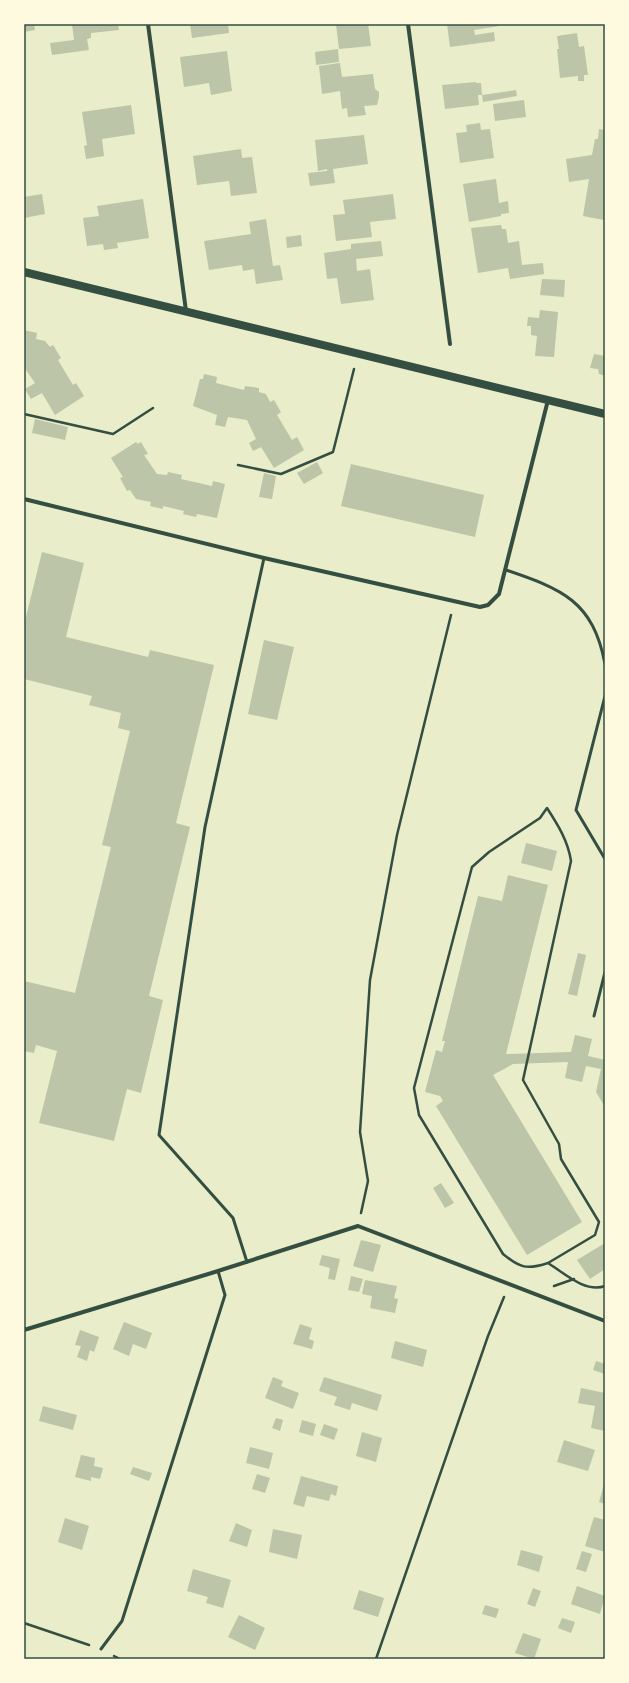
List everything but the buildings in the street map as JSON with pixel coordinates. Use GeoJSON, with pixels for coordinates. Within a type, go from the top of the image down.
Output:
{"type":"FeatureCollection","features":[{"type":"Feature","properties":{"kind":"main road"},"geometry":{"type":"LineString","coordinates":[[24,272],[605,414]]}},
{"type":"Feature","properties":{"kind":"street"},"geometry":{"type":"LineString","coordinates":[[148,24],[186,311]]}},
{"type":"Feature","properties":{"kind":"street"},"geometry":{"type":"LineString","coordinates":[[408,24],[450,344]]}},
{"type":"Feature","properties":{"kind":"street"},"geometry":{"type":"LineString","coordinates":[[24,499],[264,558],[473,607],[488,605],[499,594],[548,400]]}},
{"type":"Feature","properties":{"kind":"street"},"geometry":{"type":"LineString","coordinates":[[24,1330],[247,1262],[358,1226],[605,1320]]}},
{"type":"Feature","properties":{"kind":"lane"},"geometry":{"type":"LineString","coordinates":[[247,1262],[233,1218],[159,1135],[205,827],[264,558]]}},
{"type":"Feature","properties":{"kind":"lane"},"geometry":{"type":"LineString","coordinates":[[506,570],[537,581],[568,596],[588,616],[602,645],[605,664]]}},
{"type":"Feature","properties":{"kind":"lane"},"geometry":{"type":"LineString","coordinates":[[605,696],[576,810],[605,859]]}},
{"type":"Feature","properties":{"kind":"lane"},"geometry":{"type":"LineString","coordinates":[[594,1016],[605,972]]}},
{"type":"Feature","properties":{"kind":"lane"},"geometry":{"type":"LineString","coordinates":[[101,1649],[122,1621],[224,1295],[218,1271]]}},
{"type":"Feature","properties":{"kind":"path"},"geometry":{"type":"LineString","coordinates":[[238,465],[281,474],[333,452],[358,353]]}},
{"type":"Feature","properties":{"kind":"path"},"geometry":{"type":"LineString","coordinates":[[24,414],[113,434],[153,408]]}},
{"type":"Feature","properties":{"kind":"path"},"geometry":{"type":"LineString","coordinates":[[358,1226],[368,1181],[360,1132],[370,980],[397,835],[454,602]]}},
{"type":"Feature","properties":{"kind":"path"},"geometry":{"type":"LineString","coordinates":[[547,808],[557,823],[569,847],[571,861],[523,1080],[559,1144],[560,1159],[598,1222],[595,1235],[548,1263],[534,1268],[517,1265],[503,1254],[419,1115],[414,1088],[472,867],[489,852],[540,818],[547,808]]}},
{"type":"Feature","properties":{"kind":"path"},"geometry":{"type":"LineString","coordinates":[[548,1263],[587,1287],[597,1289],[605,1286]]}},
{"type":"Feature","properties":{"kind":"path"},"geometry":{"type":"LineString","coordinates":[[376,1659],[488,1336],[509,1283]]}},
{"type":"Feature","properties":{"kind":"path"},"geometry":{"type":"LineString","coordinates":[[24,1623],[101,1649],[120,1659]]}}]}
